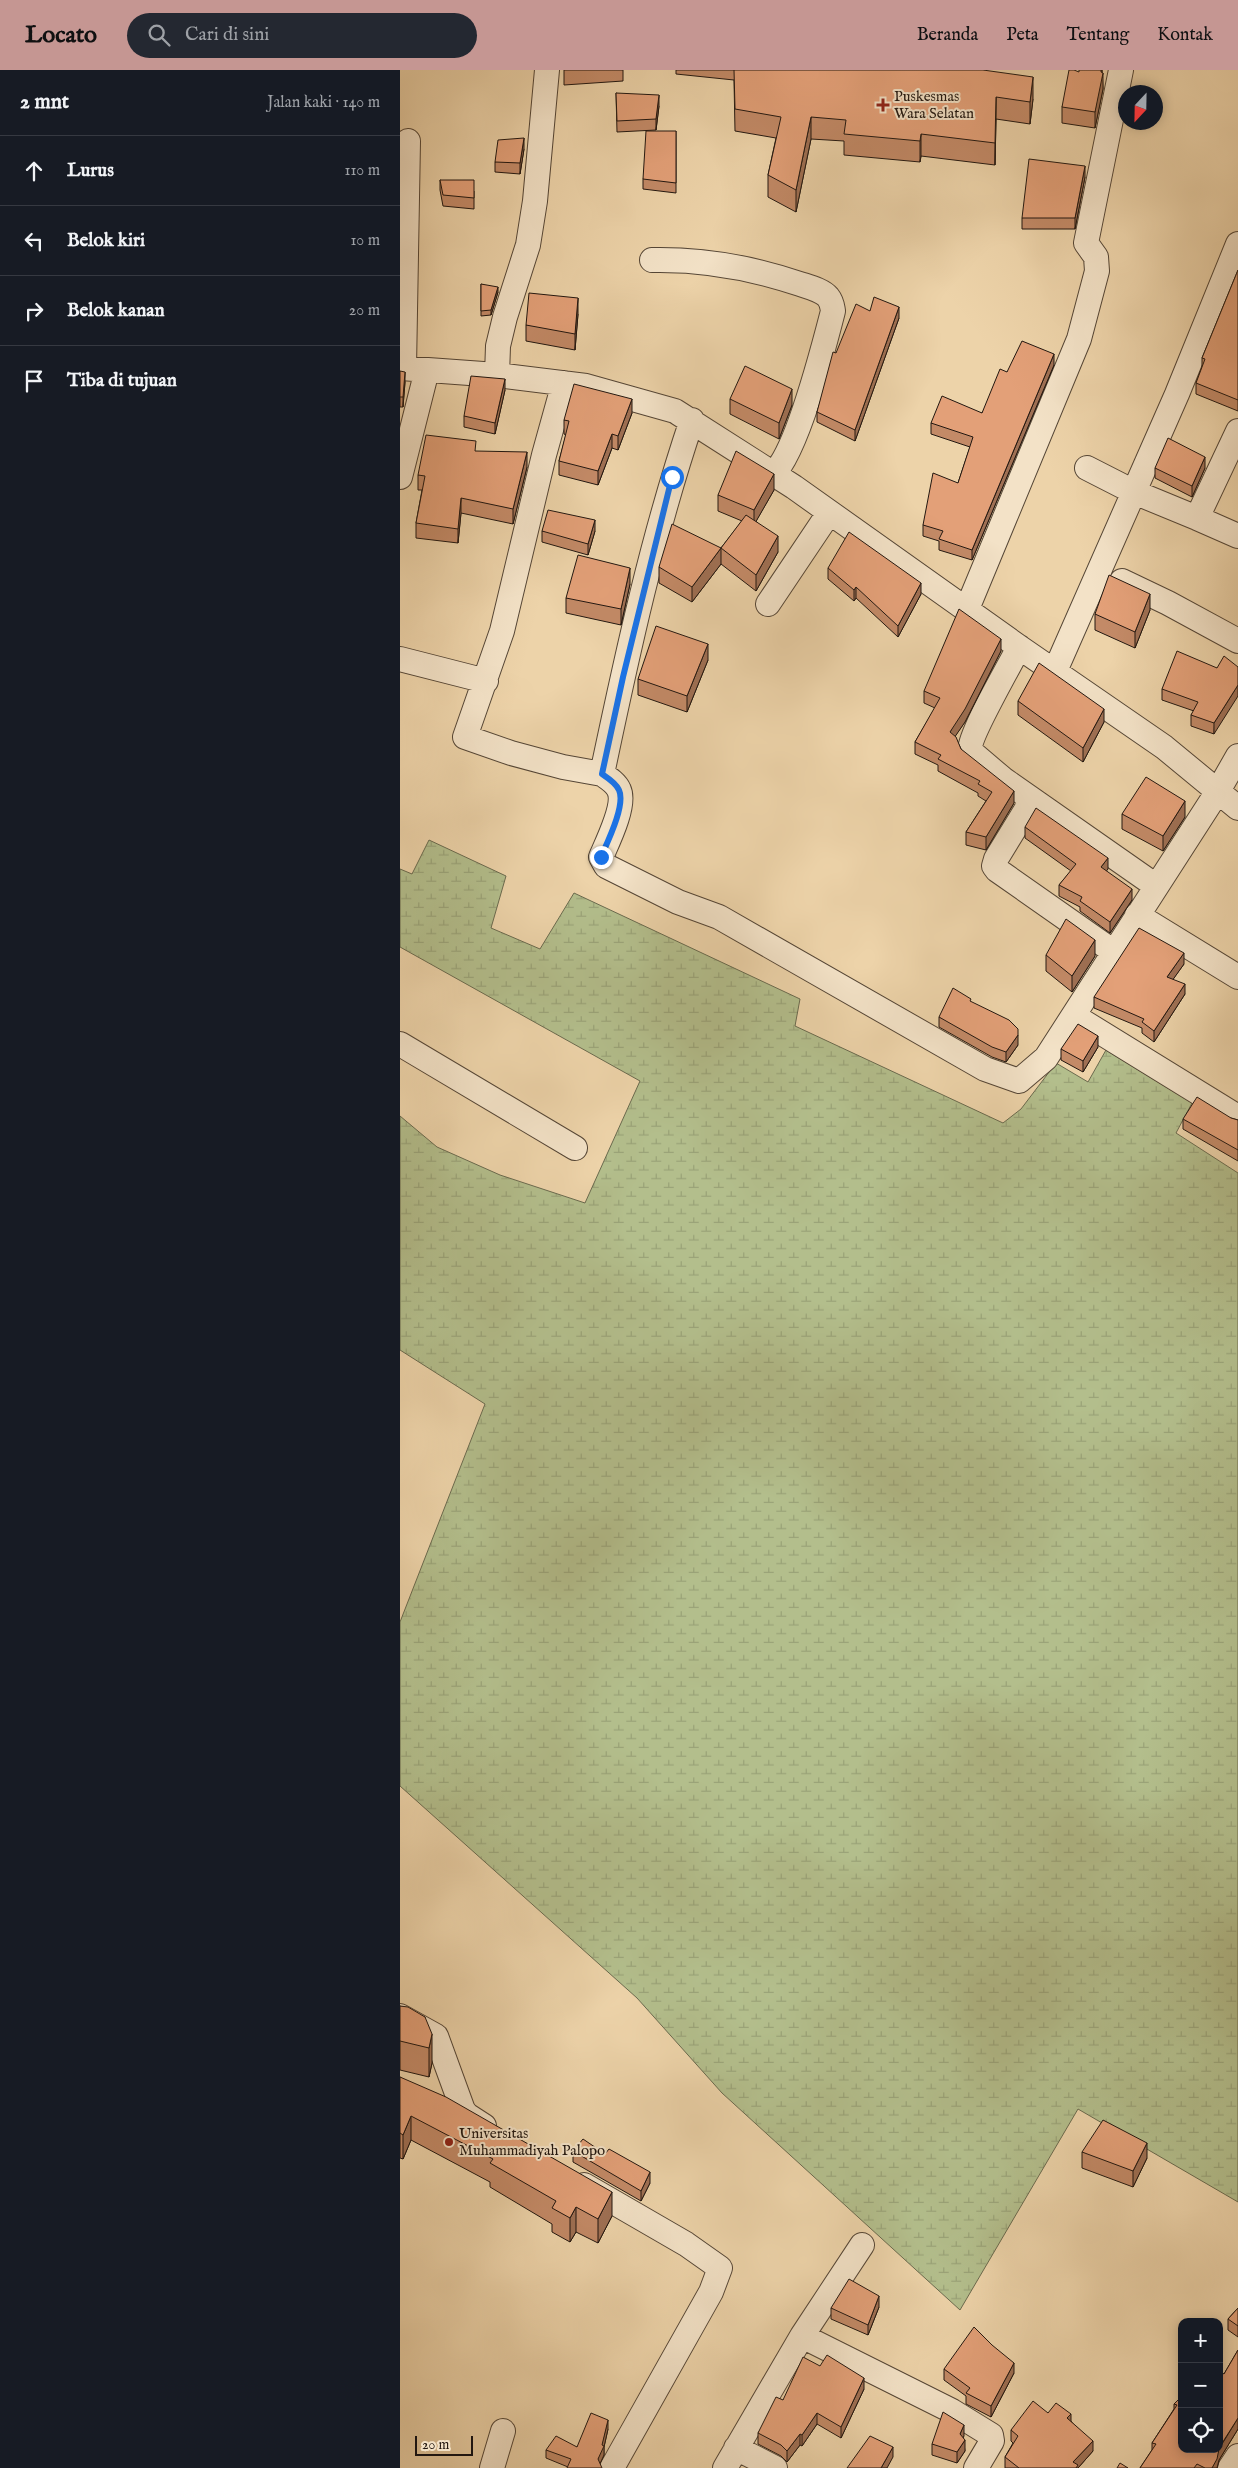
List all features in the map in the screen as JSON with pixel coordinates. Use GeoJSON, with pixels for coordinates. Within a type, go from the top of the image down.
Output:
{"type":"FeatureCollection","features":[{"type":"Feature","properties":{"kind":"street"},"geometry":{"type":"LineString","coordinates":[[497,375],[498,346],[505,317],[528,245],[535,201],[547,70]]}},
{"type":"Feature","properties":{"kind":"street"},"geometry":{"type":"LineString","coordinates":[[967,609],[1078,339],[1097,271],[1096,257],[1086,242],[1121,70]]}},
{"type":"Feature","properties":{"kind":"street"},"geometry":{"type":"LineString","coordinates":[[408,141],[402,368],[497,375],[586,386],[646,401],[675,411],[692,420],[773,474],[1164,747],[1238,808]]}},
{"type":"Feature","properties":{"kind":"street"},"geometry":{"type":"LineString","coordinates":[[1055,671],[1134,492],[1238,244]]}},
{"type":"Feature","properties":{"kind":"street"},"geometry":{"type":"LineString","coordinates":[[652,260],[714,264],[776,276],[814,289],[827,296],[832,304],[833,311],[810,390],[786,456],[780,467],[773,474]]}},
{"type":"Feature","properties":{"kind":"street"},"geometry":{"type":"LineString","coordinates":[[400,477],[427,370]]}},
{"type":"Feature","properties":{"kind":"street"},"geometry":{"type":"LineString","coordinates":[[564,383],[544,455],[511,598],[486,681],[465,733],[466,738],[563,768],[602,774],[618,787],[621,797],[619,808],[601,857],[606,866],[678,902],[719,917],[985,1069],[1019,1081],[1046,1058],[1218,791],[1238,756]]}},
{"type":"Feature","properties":{"kind":"street"},"geometry":{"type":"LineString","coordinates":[[602,774],[646,578],[672,477],[692,420]]}},
{"type":"Feature","properties":{"kind":"street"},"geometry":{"type":"LineString","coordinates":[[1197,518],[1238,431]]}},
{"type":"Feature","properties":{"kind":"street"},"geometry":{"type":"LineString","coordinates":[[1087,468],[1134,492],[1238,536]]}},
{"type":"Feature","properties":{"kind":"street"},"geometry":{"type":"LineString","coordinates":[[768,604],[829,513]]}},
{"type":"Feature","properties":{"kind":"street"},"geometry":{"type":"LineString","coordinates":[[1099,571],[1168,603],[1238,641]]}},
{"type":"Feature","properties":{"kind":"street"},"geometry":{"type":"LineString","coordinates":[[1019,647],[978,726],[969,748],[972,755],[1032,800],[1156,886]]}},
{"type":"Feature","properties":{"kind":"street"},"geometry":{"type":"LineString","coordinates":[[400,659],[486,681]]}},
{"type":"Feature","properties":{"kind":"street"},"geometry":{"type":"LineString","coordinates":[[1032,800],[996,859],[994,866],[997,870],[1114,952]]}},
{"type":"Feature","properties":{"kind":"street"},"geometry":{"type":"LineString","coordinates":[[1137,915],[1238,977]]}},
{"type":"Feature","properties":{"kind":"street"},"geometry":{"type":"LineString","coordinates":[[1074,1016],[1238,1118]]}},
{"type":"Feature","properties":{"kind":"street"},"geometry":{"type":"LineString","coordinates":[[400,1044],[575,1148]]}},
{"type":"Feature","properties":{"kind":"street"},"geometry":{"type":"LineString","coordinates":[[400,2016],[436,2036],[463,2110],[474,2121],[500,2136]]}},
{"type":"Feature","properties":{"kind":"street"},"geometry":{"type":"LineString","coordinates":[[568,2175],[686,2244],[720,2268],[711,2292],[612,2468]]}},
{"type":"Feature","properties":{"kind":"street"},"geometry":{"type":"LineString","coordinates":[[774,2468],[731,2458],[802,2336],[862,2245]]}},
{"type":"Feature","properties":{"kind":"street"},"geometry":{"type":"LineString","coordinates":[[802,2336],[952,2410],[991,2435],[992,2441],[976,2468]]}},
{"type":"Feature","properties":{"kind":"street"},"geometry":{"type":"LineString","coordinates":[[492,2468],[503,2431]]}},
{"type":"Feature","properties":{"kind":"street"},"geometry":{"type":"LineString","coordinates":[[1230,2468],[1238,2456]]}},
{"type":"Feature","properties":{"kind":"green space"},"geometry":{"type":"Polygon","coordinates":[[[429,840],[506,876],[491,928],[540,949],[574,893],[800,999],[795,1026],[1003,1123],[1021,1109],[1056,1063],[1088,1082],[1106,1050],[1192,1103],[1176,1133],[1238,1173],[1238,2202],[1078,2109],[960,2310],[722,2093],[637,1998],[400,1786],[400,1622],[485,1404],[400,1350],[400,1116],[437,1147],[500,1175],[585,1203],[640,1081],[400,947],[400,869],[412,874],[429,840]]]}},
{"type":"Feature","properties":{"kind":"building","name":"Puskesmas Wara Selatan"},"geometry":{"type":"Polygon","coordinates":[[[734,70],[983,70],[1033,77],[1030,102],[996,97],[995,143],[921,134],[920,141],[844,134],[846,120],[811,117],[796,190],[768,175],[781,117],[735,109],[734,70]]]}},
{"type":"Feature","properties":{"kind":"building"},"geometry":{"type":"Polygon","coordinates":[[[1069,70],[1079,72],[1079,70],[1101,70],[1103,73],[1095,112],[1062,107],[1069,70]]]}},
{"type":"Feature","properties":{"kind":"building"},"geometry":{"type":"Polygon","coordinates":[[[616,93],[659,95],[656,119],[617,121],[616,93]]]}},
{"type":"Feature","properties":{"kind":"building"},"geometry":{"type":"Polygon","coordinates":[[[646,131],[676,131],[676,183],[643,179],[646,131]]]}},
{"type":"Feature","properties":{"kind":"building"},"geometry":{"type":"Polygon","coordinates":[[[524,138],[520,163],[495,162],[498,140],[524,138]]]}},
{"type":"Feature","properties":{"kind":"building"},"geometry":{"type":"Polygon","coordinates":[[[1029,159],[1085,166],[1075,218],[1022,218],[1029,159]]]}},
{"type":"Feature","properties":{"kind":"building"},"geometry":{"type":"Polygon","coordinates":[[[440,180],[474,180],[474,198],[443,195],[440,180]]]}},
{"type":"Feature","properties":{"kind":"building"},"geometry":{"type":"Polygon","coordinates":[[[1238,270],[1238,400],[1196,383],[1205,359],[1202,358],[1238,270]]]}},
{"type":"Feature","properties":{"kind":"building"},"geometry":{"type":"Polygon","coordinates":[[[481,284],[498,287],[491,310],[481,311],[481,284]]]}},
{"type":"Feature","properties":{"kind":"building"},"geometry":{"type":"Polygon","coordinates":[[[529,293],[578,298],[575,334],[526,325],[529,293]]]}},
{"type":"Feature","properties":{"kind":"building"},"geometry":{"type":"Polygon","coordinates":[[[874,297],[899,307],[855,430],[817,412],[833,352],[836,353],[856,304],[870,311],[874,297]]]}},
{"type":"Feature","properties":{"kind":"building"},"geometry":{"type":"Polygon","coordinates":[[[1022,341],[1054,354],[972,550],[939,539],[943,531],[923,525],[933,473],[958,483],[973,437],[931,423],[942,396],[982,413],[1000,369],[1007,372],[1022,341]]]}},
{"type":"Feature","properties":{"kind":"building"},"geometry":{"type":"Polygon","coordinates":[[[745,366],[792,389],[779,423],[730,399],[745,366]]]}},
{"type":"Feature","properties":{"kind":"building"},"geometry":{"type":"Polygon","coordinates":[[[400,371],[405,372],[403,397],[400,397],[400,371]]]}},
{"type":"Feature","properties":{"kind":"building"},"geometry":{"type":"Polygon","coordinates":[[[471,376],[505,379],[495,423],[464,416],[471,376]]]}},
{"type":"Feature","properties":{"kind":"building"},"geometry":{"type":"Polygon","coordinates":[[[574,384],[632,399],[618,436],[612,434],[598,471],[559,461],[569,421],[564,420],[574,384]]]}},
{"type":"Feature","properties":{"kind":"building"},"geometry":{"type":"Polygon","coordinates":[[[426,435],[476,441],[475,451],[527,452],[513,509],[461,498],[458,529],[416,523],[425,476],[418,475],[426,435]]]}},
{"type":"Feature","properties":{"kind":"building"},"geometry":{"type":"Polygon","coordinates":[[[1168,438],[1205,457],[1192,486],[1155,468],[1168,438]]]}},
{"type":"Feature","properties":{"kind":"building"},"geometry":{"type":"Polygon","coordinates":[[[736,451],[774,474],[754,510],[718,495],[736,451]]]}},
{"type":"Feature","properties":{"kind":"building"},"geometry":{"type":"Polygon","coordinates":[[[548,510],[595,520],[588,544],[542,531],[548,510]]]}},
{"type":"Feature","properties":{"kind":"building"},"geometry":{"type":"Polygon","coordinates":[[[746,515],[778,536],[756,575],[721,548],[746,515]]]}},
{"type":"Feature","properties":{"kind":"building"},"geometry":{"type":"Polygon","coordinates":[[[672,524],[721,548],[692,587],[659,567],[672,524]]]}},
{"type":"Feature","properties":{"kind":"building"},"geometry":{"type":"Polygon","coordinates":[[[849,532],[921,583],[898,626],[856,587],[854,590],[828,568],[849,532]]]}},
{"type":"Feature","properties":{"kind":"building"},"geometry":{"type":"Polygon","coordinates":[[[578,555],[630,568],[621,609],[566,598],[578,555]]]}},
{"type":"Feature","properties":{"kind":"building"},"geometry":{"type":"Polygon","coordinates":[[[1109,575],[1150,594],[1135,632],[1095,614],[1109,575]]]}},
{"type":"Feature","properties":{"kind":"building"},"geometry":{"type":"Polygon","coordinates":[[[959,609],[1001,639],[965,709],[950,732],[956,737],[961,749],[1014,791],[986,837],[966,832],[992,792],[978,784],[980,781],[938,759],[941,755],[915,742],[940,698],[924,691],[959,609]]]}},
{"type":"Feature","properties":{"kind":"building"},"geometry":{"type":"Polygon","coordinates":[[[656,626],[708,644],[687,696],[638,679],[656,626]]]}},
{"type":"Feature","properties":{"kind":"building"},"geometry":{"type":"Polygon","coordinates":[[[1177,651],[1217,668],[1224,656],[1238,667],[1238,685],[1214,723],[1191,715],[1198,702],[1162,689],[1177,651]]]}},
{"type":"Feature","properties":{"kind":"building"},"geometry":{"type":"Polygon","coordinates":[[[1039,663],[1104,709],[1083,748],[1018,701],[1039,663]]]}},
{"type":"Feature","properties":{"kind":"building"},"geometry":{"type":"Polygon","coordinates":[[[1146,777],[1185,801],[1163,836],[1122,814],[1146,777]]]}},
{"type":"Feature","properties":{"kind":"building"},"geometry":{"type":"Polygon","coordinates":[[[1036,808],[1108,858],[1101,867],[1132,889],[1110,922],[1080,901],[1082,897],[1059,885],[1076,864],[1025,827],[1036,808]]]}},
{"type":"Feature","properties":{"kind":"building"},"geometry":{"type":"Polygon","coordinates":[[[1066,919],[1095,940],[1072,976],[1046,955],[1066,919]]]}},
{"type":"Feature","properties":{"kind":"building"},"geometry":{"type":"Polygon","coordinates":[[[1139,928],[1184,953],[1167,977],[1185,984],[1154,1031],[1142,1022],[1144,1019],[1094,997],[1139,928]]]}},
{"type":"Feature","properties":{"kind":"building"},"geometry":{"type":"Polygon","coordinates":[[[953,988],[971,999],[970,1001],[1009,1020],[1018,1029],[1018,1035],[1006,1052],[992,1047],[939,1017],[953,988]]]}},
{"type":"Feature","properties":{"kind":"building"},"geometry":{"type":"Polygon","coordinates":[[[1078,1024],[1098,1036],[1083,1061],[1061,1049],[1078,1024]]]}},
{"type":"Feature","properties":{"kind":"building"},"geometry":{"type":"Polygon","coordinates":[[[1197,1097],[1231,1118],[1238,1120],[1238,1150],[1183,1119],[1197,1097]]]}},
{"type":"Feature","properties":{"kind":"building"},"geometry":{"type":"Polygon","coordinates":[[[400,2006],[408,2007],[425,2017],[432,2034],[429,2048],[400,2041],[400,2006]]]}},
{"type":"Feature","properties":{"kind":"building"},"geometry":{"type":"Polygon","coordinates":[[[400,2077],[446,2097],[612,2192],[598,2219],[576,2207],[570,2218],[552,2208],[556,2201],[490,2163],[493,2159],[411,2116],[403,2135],[400,2133],[400,2077]]]}},
{"type":"Feature","properties":{"kind":"building"},"geometry":{"type":"Polygon","coordinates":[[[1103,2120],[1147,2143],[1133,2171],[1082,2152],[1103,2120]]]}},
{"type":"Feature","properties":{"kind":"building"},"geometry":{"type":"Polygon","coordinates":[[[583,2139],[605,2154],[609,2149],[650,2172],[641,2191],[573,2151],[583,2139]]]}},
{"type":"Feature","properties":{"kind":"building"},"geometry":{"type":"Polygon","coordinates":[[[849,2279],[879,2296],[868,2325],[831,2308],[849,2279]]]}},
{"type":"Feature","properties":{"kind":"building"},"geometry":{"type":"Polygon","coordinates":[[[1238,2308],[1238,2326],[1228,2319],[1238,2308]]]}},
{"type":"Feature","properties":{"kind":"building"},"geometry":{"type":"Polygon","coordinates":[[[974,2327],[1014,2363],[991,2406],[966,2393],[970,2388],[944,2369],[974,2327]]]}},
{"type":"Feature","properties":{"kind":"building"},"geometry":{"type":"Polygon","coordinates":[[[1238,2350],[1238,2418],[1223,2442],[1223,2373],[1238,2350]]]}},
{"type":"Feature","properties":{"kind":"building"},"geometry":{"type":"Polygon","coordinates":[[[827,2355],[864,2378],[841,2427],[817,2413],[802,2435],[800,2434],[787,2451],[781,2445],[758,2433],[776,2397],[783,2400],[803,2357],[820,2366],[827,2355]]]}},
{"type":"Feature","properties":{"kind":"building"},"geometry":{"type":"Polygon","coordinates":[[[1178,2400],[1178,2453],[1218,2453],[1212,2468],[1205,2468],[1197,2464],[1194,2468],[1140,2468],[1156,2444],[1152,2443],[1177,2405],[1174,2404],[1178,2400]]]}},
{"type":"Feature","properties":{"kind":"building"},"geometry":{"type":"Polygon","coordinates":[[[1033,2401],[1048,2413],[1056,2403],[1071,2414],[1067,2418],[1093,2441],[1073,2462],[1078,2465],[1076,2468],[1019,2468],[1005,2457],[1018,2436],[1011,2430],[1033,2401]]]}},
{"type":"Feature","properties":{"kind":"building"},"geometry":{"type":"Polygon","coordinates":[[[943,2412],[964,2425],[960,2434],[965,2440],[957,2452],[932,2444],[943,2412]]]}},
{"type":"Feature","properties":{"kind":"building"},"geometry":{"type":"Polygon","coordinates":[[[591,2413],[608,2420],[602,2445],[604,2446],[598,2459],[602,2468],[567,2468],[571,2459],[546,2450],[556,2436],[577,2447],[591,2413]]]}},
{"type":"Feature","properties":{"kind":"building"},"geometry":{"type":"Polygon","coordinates":[[[870,2436],[893,2447],[881,2468],[847,2468],[870,2436]]]}},
{"type":"Feature","properties":{"kind":"building"},"geometry":{"type":"Polygon","coordinates":[[[1120,2463],[1128,2468],[1117,2468],[1120,2463]]]}},
{"type":"Feature","properties":{"kind":"place","name":"Puskesmas Wara Selatan"},"geometry":{"type":"Point","coordinates":[883,105]}},
{"type":"Feature","properties":{"kind":"place","name":"Universitas Muhammadiyah Palopo"},"geometry":{"type":"Point","coordinates":[449,2142]}},
{"type":"Feature","properties":{"kind":"route"},"geometry":{"type":"LineString","coordinates":[[601,857],[619,808],[621,797],[618,787],[602,774],[646,578],[672,477]]}}]}
